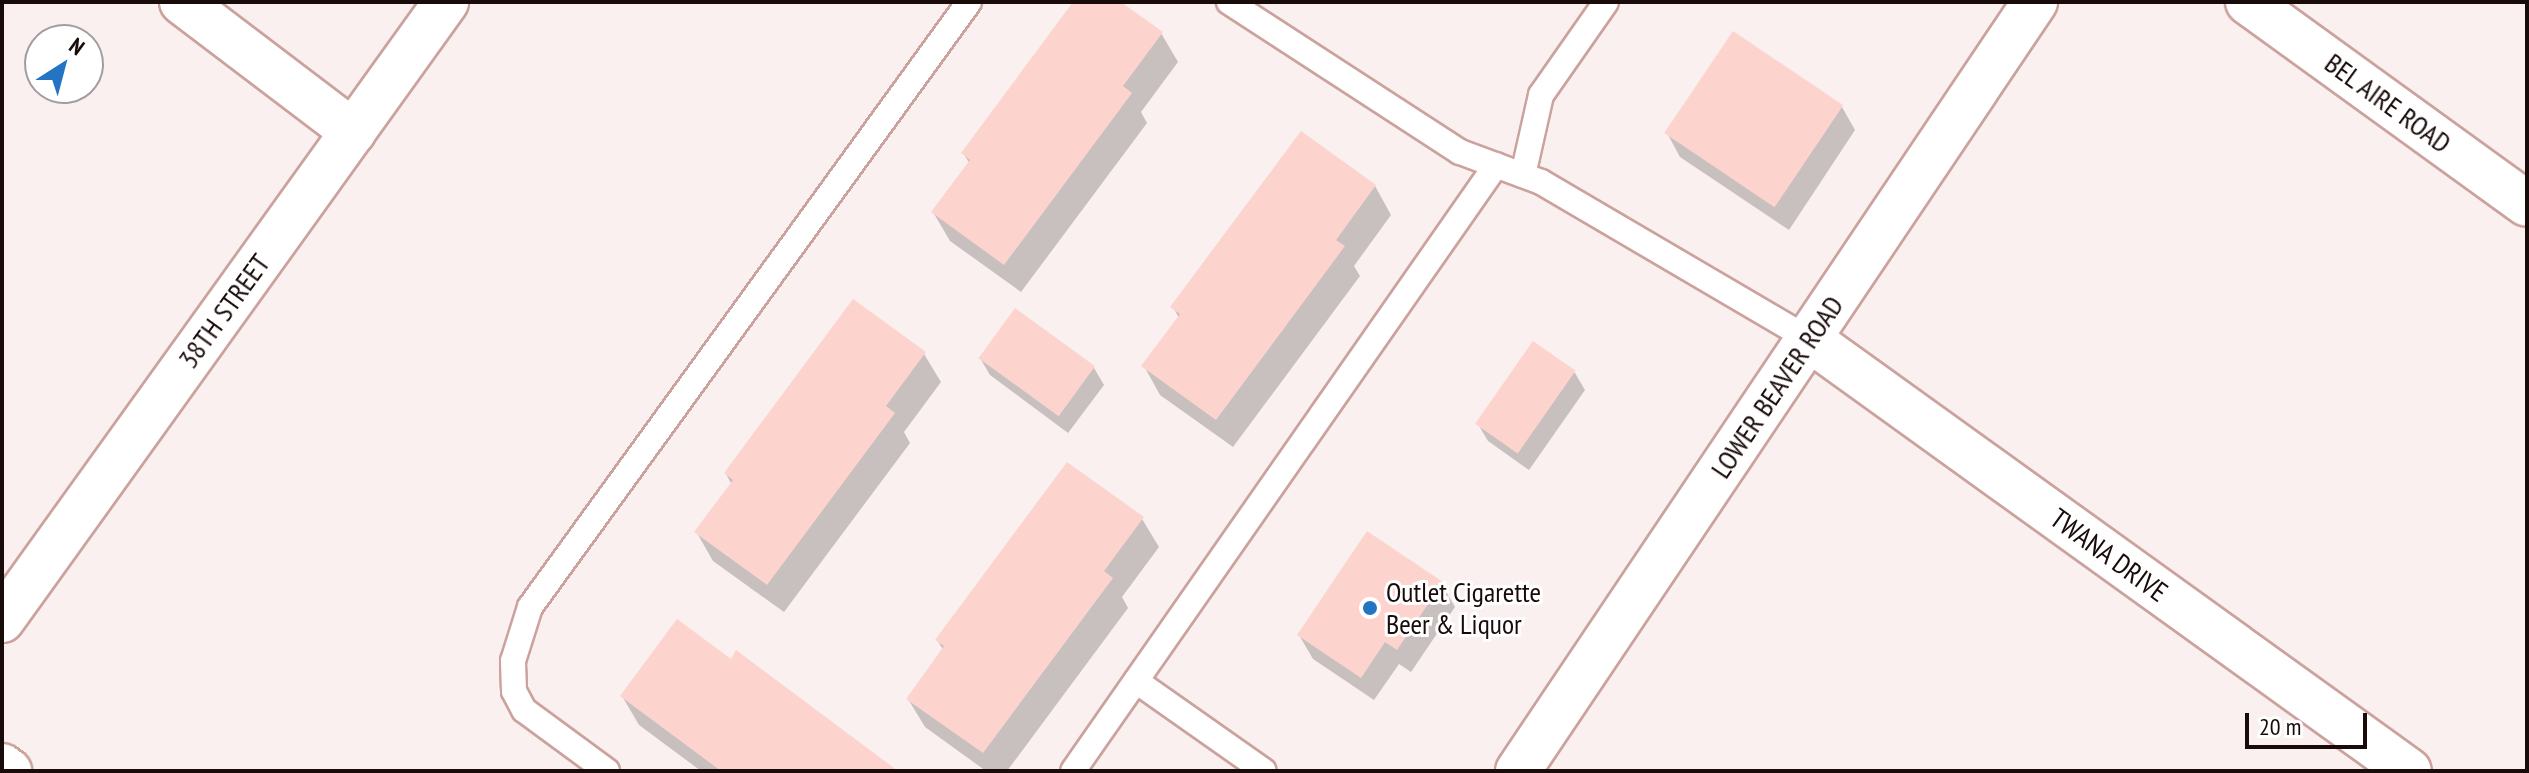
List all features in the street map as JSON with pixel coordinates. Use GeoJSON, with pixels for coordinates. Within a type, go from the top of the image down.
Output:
{"type":"FeatureCollection","features":[{"type":"Feature","properties":{"kind":"street"},"geometry":{"type":"LineString","coordinates":[[182,2],[353,132]]}},
{"type":"Feature","properties":{"kind":"street","name":"38TH STREET"},"geometry":{"type":"LineString","coordinates":[[2,620],[446,2]]}},
{"type":"Feature","properties":{"kind":"street","name":"LOWER BEAVER ROAD"},"geometry":{"type":"LineString","coordinates":[[1518,771],[2035,2]]}},
{"type":"Feature","properties":{"kind":"street","name":"BEL AIRE ROAD"},"geometry":{"type":"LineString","coordinates":[[2248,2],[2527,204]]}},
{"type":"Feature","properties":{"kind":"street","name":"TWANA DRIVE"},"geometry":{"type":"LineString","coordinates":[[1809,339],[2409,771]]}},
{"type":"Feature","properties":{"kind":"street"},"geometry":{"type":"LineString","coordinates":[[2,766],[9,771]]}},
{"type":"Feature","properties":{"kind":"lane"},"geometry":{"type":"LineString","coordinates":[[607,771],[524,710],[514,691],[513,661],[530,607],[969,2]]}},
{"type":"Feature","properties":{"kind":"lane"},"geometry":{"type":"LineString","coordinates":[[1229,2],[1460,152],[1523,175],[1809,339]]}},
{"type":"Feature","properties":{"kind":"lane"},"geometry":{"type":"LineString","coordinates":[[1523,175],[1541,95],[1606,2]]}},
{"type":"Feature","properties":{"kind":"lane"},"geometry":{"type":"LineString","coordinates":[[1073,771],[1496,165]]}},
{"type":"Feature","properties":{"kind":"lane"},"geometry":{"type":"LineString","coordinates":[[1136,681],[1264,771]]}},
{"type":"Feature","properties":{"kind":"building"},"geometry":{"type":"Polygon","coordinates":[[[1073,2],[1121,2],[1163,32],[1123,86],[1132,93],[1004,265],[931,212],[970,160],[961,153],[1073,2]]]}},
{"type":"Feature","properties":{"kind":"building"},"geometry":{"type":"Polygon","coordinates":[[[1733,31],[1843,105],[1774,207],[1664,133],[1733,31]]]}},
{"type":"Feature","properties":{"kind":"building"},"geometry":{"type":"Polygon","coordinates":[[[1301,131],[1376,185],[1336,240],[1345,246],[1216,420],[1141,366],[1180,314],[1170,307],[1301,131]]]}},
{"type":"Feature","properties":{"kind":"building"},"geometry":{"type":"Polygon","coordinates":[[[853,299],[926,352],[886,406],[895,413],[767,585],[694,532],[733,480],[724,473],[853,299]]]}},
{"type":"Feature","properties":{"kind":"building"},"geometry":{"type":"Polygon","coordinates":[[[1015,308],[1095,366],[1059,416],[979,358],[1015,308]]]}},
{"type":"Feature","properties":{"kind":"building"},"geometry":{"type":"Polygon","coordinates":[[[1533,341],[1576,371],[1518,454],[1475,424],[1533,341]]]}},
{"type":"Feature","properties":{"kind":"building"},"geometry":{"type":"Polygon","coordinates":[[[1067,462],[1144,517],[1104,571],[1113,578],[983,753],[906,699],[944,646],[935,640],[1067,462]]]}},
{"type":"Feature","properties":{"kind":"building","name":"Outlet Cigarette Beer & Liquor"},"geometry":{"type":"Polygon","coordinates":[[[1367,531],[1443,582],[1397,650],[1385,642],[1361,678],[1297,635],[1367,531]]]}},
{"type":"Feature","properties":{"kind":"building"},"geometry":{"type":"Polygon","coordinates":[[[677,619],[731,659],[736,650],[898,771],[721,771],[620,696],[677,619]]]}},
{"type":"Feature","properties":{"kind":"place","name":"Outlet Cigarette Beer & Liquor"},"geometry":{"type":"Point","coordinates":[1370,608]}}]}
